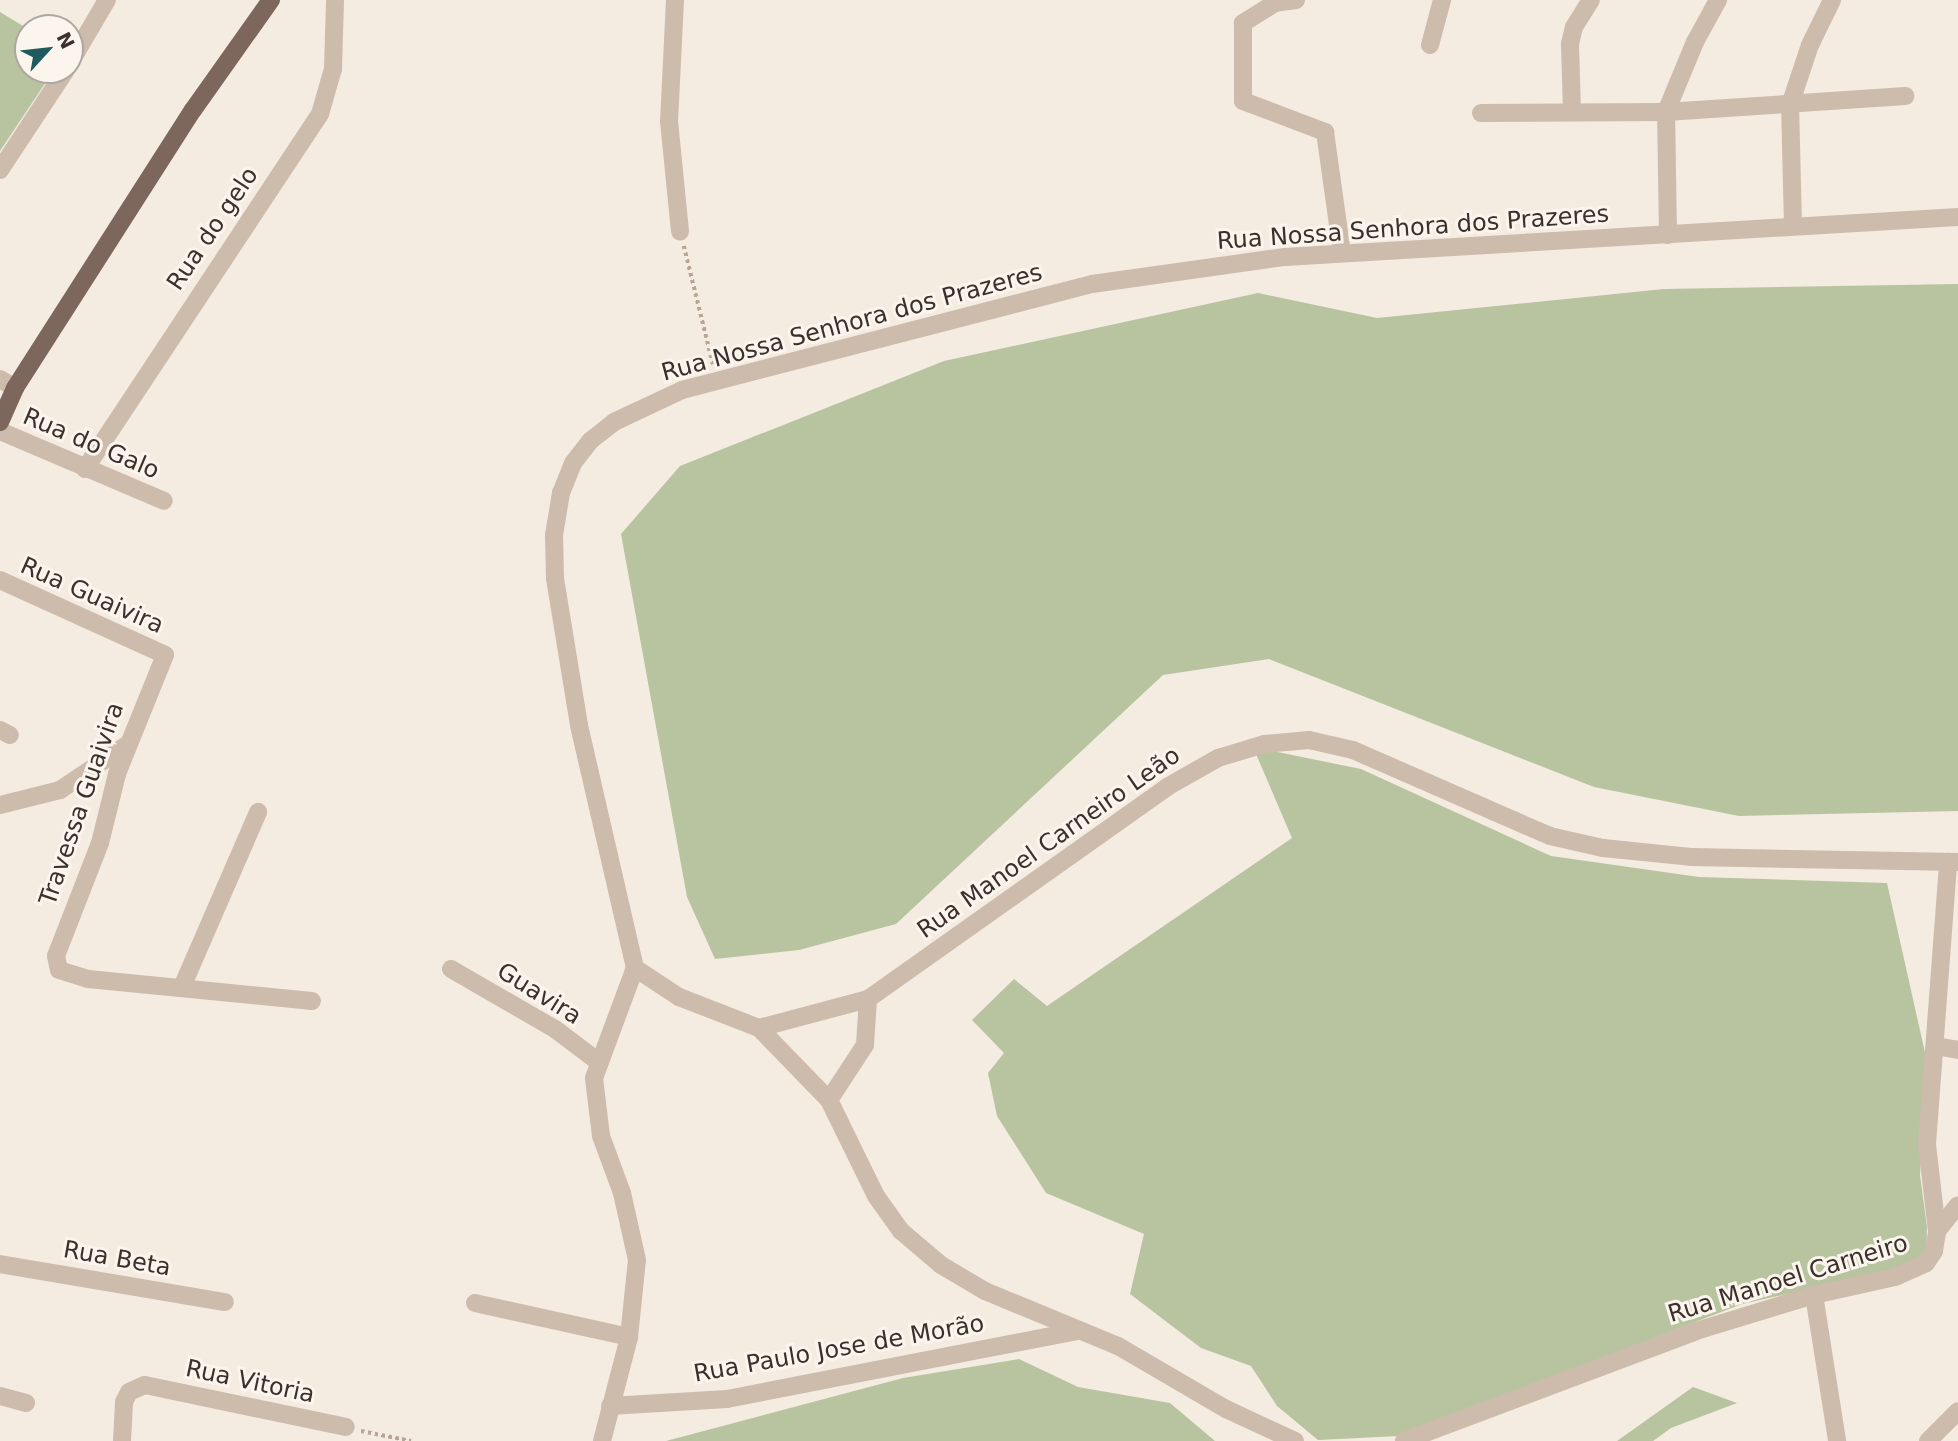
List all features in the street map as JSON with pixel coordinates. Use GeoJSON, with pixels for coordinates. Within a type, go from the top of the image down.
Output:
{"type":"FeatureCollection","features":[{"type":"Feature","properties":{"kind":"main road"},"geometry":{"type":"LineString","coordinates":[[0,422],[7,383],[271,0]]}},
{"type":"Feature","properties":{"kind":"street"},"geometry":{"type":"LineString","coordinates":[[84,39],[107,0]]}},
{"type":"Feature","properties":{"kind":"street","name":"Rua do gelo"},"geometry":{"type":"LineString","coordinates":[[85,469],[320,114],[333,69],[335,0]]}},
{"type":"Feature","properties":{"kind":"street"},"geometry":{"type":"LineString","coordinates":[[675,0],[668,121],[680,231]]}},
{"type":"Feature","properties":{"kind":"street"},"geometry":{"type":"LineString","coordinates":[[1296,0],[1275,3],[1243,23],[1243,101],[1325,132],[1342,253]]}},
{"type":"Feature","properties":{"kind":"street"},"geometry":{"type":"LineString","coordinates":[[1430,45],[1442,0]]}},
{"type":"Feature","properties":{"kind":"street"},"geometry":{"type":"LineString","coordinates":[[1572,112],[1570,44],[1574,27],[1591,0]]}},
{"type":"Feature","properties":{"kind":"street"},"geometry":{"type":"LineString","coordinates":[[1668,235],[1666,112],[1718,0]]}},
{"type":"Feature","properties":{"kind":"street"},"geometry":{"type":"LineString","coordinates":[[1793,226],[1790,105],[1810,44],[1832,0]]}},
{"type":"Feature","properties":{"kind":"street"},"geometry":{"type":"LineString","coordinates":[[0,170],[57,84]]}},
{"type":"Feature","properties":{"kind":"street"},"geometry":{"type":"LineString","coordinates":[[1481,113],[1666,112],[1905,96]]}},
{"type":"Feature","properties":{"kind":"street","name":"Rua Nossa Senhora dos Prazeres"},"geometry":{"type":"LineString","coordinates":[[635,968],[579,725],[555,578],[554,535],[561,494],[573,463],[590,441],[649,404],[717,380],[1091,284],[1342,253],[1958,217]]}},
{"type":"Feature","properties":{"kind":"street","name":"Rua do Galo"},"geometry":{"type":"LineString","coordinates":[[0,431],[164,501]]}},
{"type":"Feature","properties":{"kind":"street","name":"Rua Guaivira"},"geometry":{"type":"LineString","coordinates":[[0,580],[165,655]]}},
{"type":"Feature","properties":{"kind":"street","name":"Travessa Guaivira"},"geometry":{"type":"LineString","coordinates":[[165,655],[127,745],[100,843],[56,956],[59,970],[88,979],[182,987]]}},
{"type":"Feature","properties":{"kind":"street","name":"Rua Manoel Carneiro Leão"},"geometry":{"type":"LineString","coordinates":[[759,1028],[868,999],[1167,787],[1218,758],[1264,744],[1309,740],[1353,750],[1550,836],[1603,848],[1691,857],[1953,862]]}},
{"type":"Feature","properties":{"kind":"street"},"geometry":{"type":"LineString","coordinates":[[0,805],[60,790],[127,745]]}},
{"type":"Feature","properties":{"kind":"street"},"geometry":{"type":"LineString","coordinates":[[258,812],[182,987],[312,1002]]}},
{"type":"Feature","properties":{"kind":"street","name":"Rua Manoel Carneiro"},"geometry":{"type":"LineString","coordinates":[[1404,1441],[1696,1331],[1814,1295],[1911,1271],[1934,1251],[1937,1231],[1927,1144],[1953,862]]}},
{"type":"Feature","properties":{"kind":"street"},"geometry":{"type":"LineString","coordinates":[[602,1441],[629,1336],[637,1260],[626,1205],[599,1124],[594,1078],[635,968],[678,997],[759,1028],[829,1100],[859,1168],[901,1231],[941,1265],[985,1291],[1076,1331],[1118,1346],[1226,1409],[1295,1441]]}},
{"type":"Feature","properties":{"kind":"street","name":"Guavira"},"geometry":{"type":"LineString","coordinates":[[451,969],[555,1029],[600,1063]]}},
{"type":"Feature","properties":{"kind":"street"},"geometry":{"type":"LineString","coordinates":[[829,1100],[865,1045],[868,999]]}},
{"type":"Feature","properties":{"kind":"street"},"geometry":{"type":"LineString","coordinates":[[1936,1046],[1958,1050]]}},
{"type":"Feature","properties":{"kind":"street"},"geometry":{"type":"LineString","coordinates":[[1937,1231],[1958,1205]]}},
{"type":"Feature","properties":{"kind":"street","name":"Rua Beta"},"geometry":{"type":"LineString","coordinates":[[0,1264],[225,1302]]}},
{"type":"Feature","properties":{"kind":"street"},"geometry":{"type":"LineString","coordinates":[[1814,1295],[1837,1441]]}},
{"type":"Feature","properties":{"kind":"street"},"geometry":{"type":"LineString","coordinates":[[475,1303],[629,1336]]}},
{"type":"Feature","properties":{"kind":"street","name":"Rua Paulo Jose de Morão"},"geometry":{"type":"LineString","coordinates":[[610,1406],[727,1399],[1076,1331]]}},
{"type":"Feature","properties":{"kind":"street","name":"Rua Vitoria"},"geometry":{"type":"LineString","coordinates":[[122,1441],[124,1402],[129,1392],[145,1385],[346,1427]]}},
{"type":"Feature","properties":{"kind":"street"},"geometry":{"type":"LineString","coordinates":[[0,1396],[26,1403]]}},
{"type":"Feature","properties":{"kind":"street"},"geometry":{"type":"LineString","coordinates":[[1928,1441],[1958,1411]]}},
{"type":"Feature","properties":{"kind":"path"},"geometry":{"type":"LineString","coordinates":[[680,231],[717,380]]}},
{"type":"Feature","properties":{"kind":"path"},"geometry":{"type":"LineString","coordinates":[[346,1427],[411,1441]]}},
{"type":"Feature","properties":{"kind":"green space"},"geometry":{"type":"Polygon","coordinates":[[[0,12],[14,20],[14,84],[45,84],[0,151],[0,12]]]}},
{"type":"Feature","properties":{"kind":"green space"},"geometry":{"type":"Polygon","coordinates":[[[1958,284],[1958,811],[1739,816],[1594,787],[1269,659],[1163,675],[896,924],[799,950],[715,959],[687,897],[621,534],[680,466],[944,361],[1258,293],[1377,318],[1664,289],[1958,284]]]}},
{"type":"Feature","properties":{"kind":"green space"},"geometry":{"type":"Polygon","coordinates":[[[1253,747],[1361,769],[1551,856],[1699,877],[1887,883],[1928,1066],[1920,1175],[1927,1227],[1926,1263],[1742,1304],[1399,1436],[1318,1440],[1277,1406],[1251,1366],[1201,1348],[1130,1294],[1144,1234],[1046,1193],[997,1116],[988,1073],[1004,1053],[972,1020],[1014,979],[1047,1006],[1292,838],[1253,747]]]}},
{"type":"Feature","properties":{"kind":"green space"},"geometry":{"type":"Polygon","coordinates":[[[1019,1359],[1078,1387],[1170,1403],[1215,1441],[666,1441],[903,1378],[1019,1359]]]}},
{"type":"Feature","properties":{"kind":"green space"},"geometry":{"type":"Polygon","coordinates":[[[1693,1387],[1737,1403],[1671,1428],[1653,1441],[1617,1441],[1693,1387]]]}}]}
